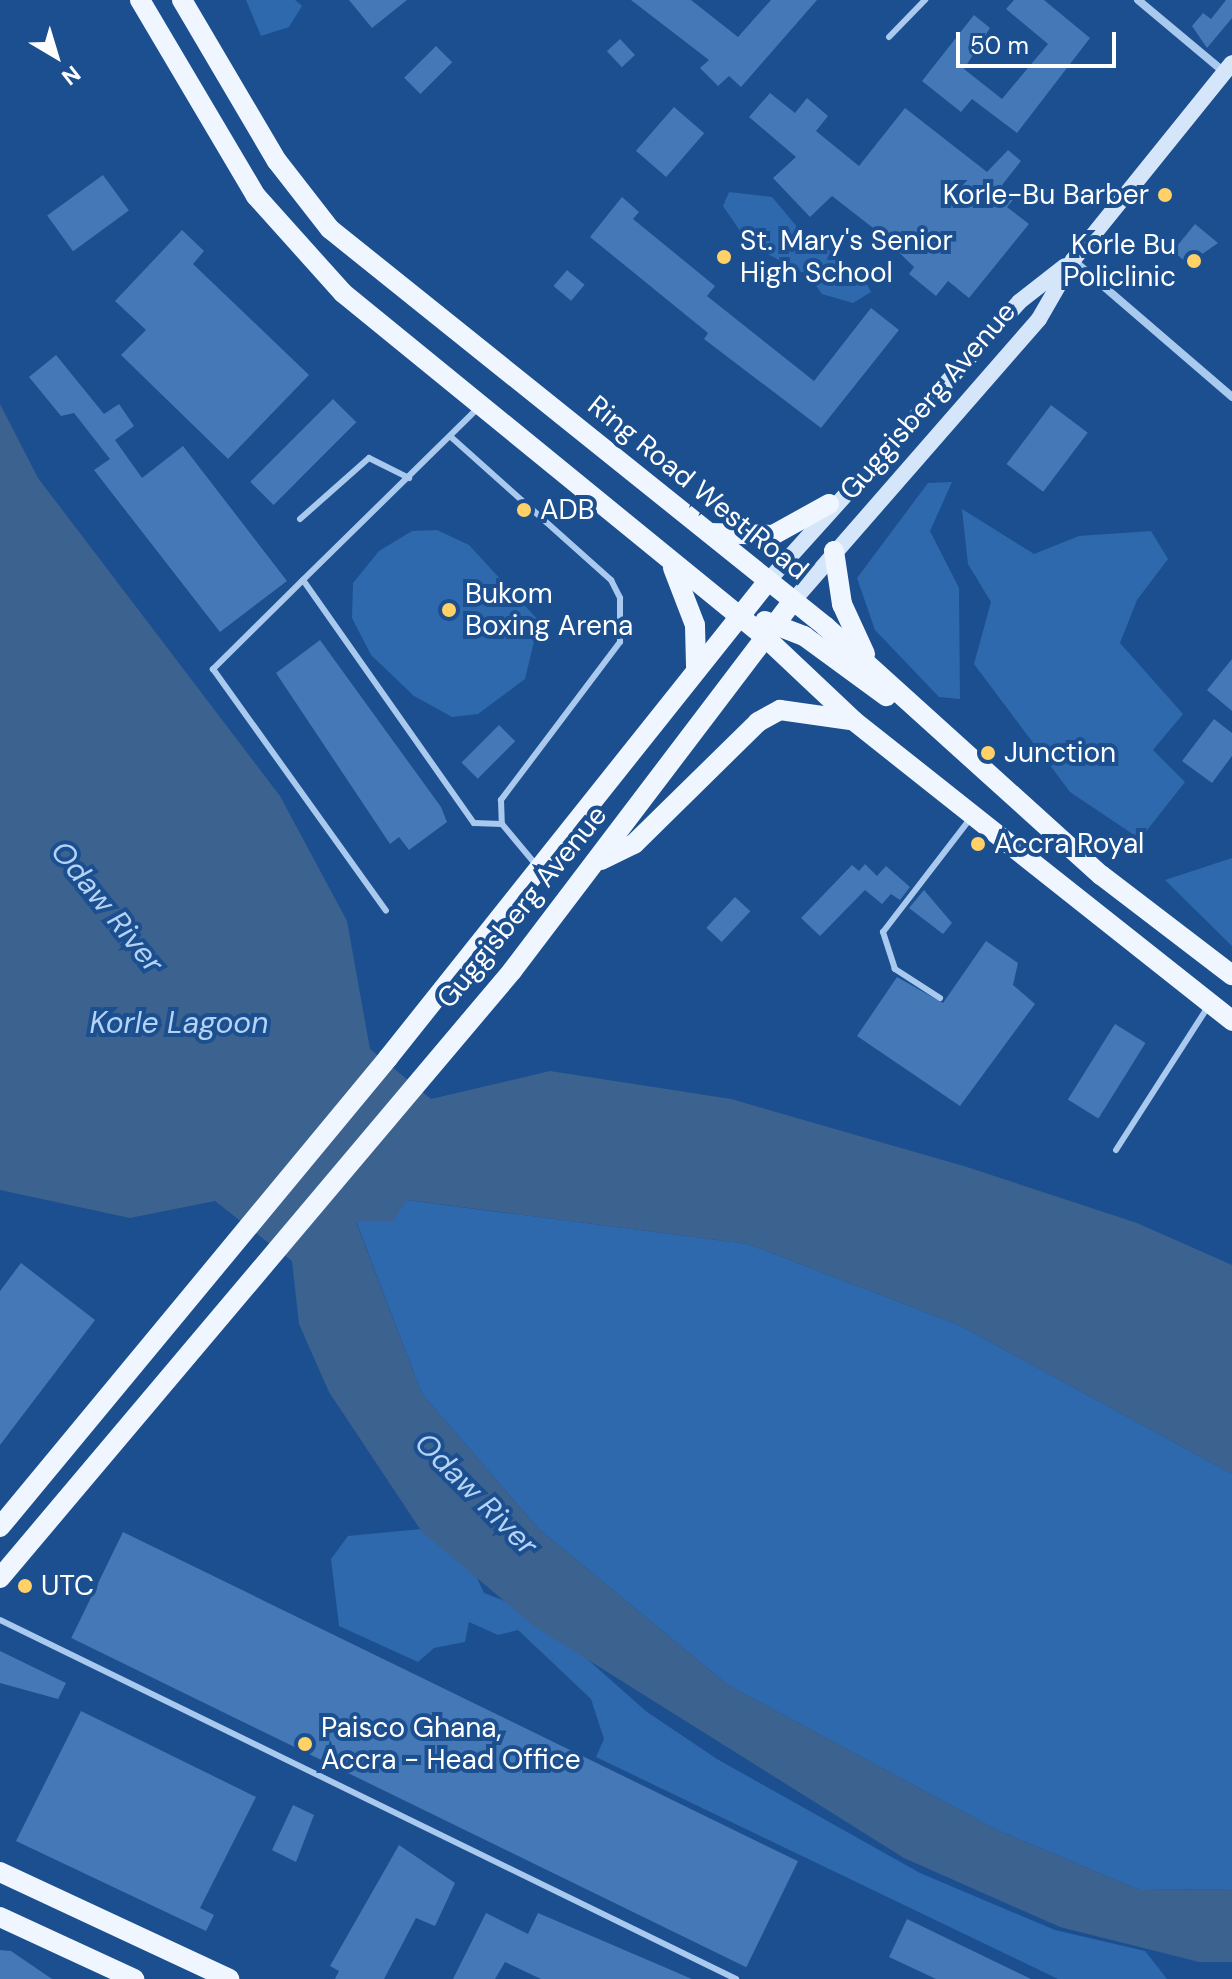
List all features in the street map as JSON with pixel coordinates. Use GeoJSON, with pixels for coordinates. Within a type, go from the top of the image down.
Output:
{"type":"FeatureCollection","features":[{"type":"Feature","properties":{"kind":"main road"},"geometry":{"type":"LineString","coordinates":[[140,0],[256,196],[301,251],[480,405],[738,617],[849,666],[1101,875]]}},
{"type":"Feature","properties":{"kind":"main road","name":"Ring Road West Road"},"geometry":{"type":"LineString","coordinates":[[182,0],[277,161],[330,229],[793,601],[870,665],[1101,875],[1232,975]]}},
{"type":"Feature","properties":{"kind":"main road","name":"Guggisberg Avenue"},"geometry":{"type":"LineString","coordinates":[[0,1578],[551,922],[770,630],[834,551],[1039,319],[1073,260],[1228,68]]}},
{"type":"Feature","properties":{"kind":"main road","name":"Guggisberg Avenue"},"geometry":{"type":"LineString","coordinates":[[0,1527],[388,1058],[696,666],[829,504],[1019,302],[1073,260]]}},
{"type":"Feature","properties":{"kind":"main road"},"geometry":{"type":"LineString","coordinates":[[707,532],[773,535],[829,504]]}},
{"type":"Feature","properties":{"kind":"main road"},"geometry":{"type":"LineString","coordinates":[[834,551],[842,604],[870,665]]}},
{"type":"Feature","properties":{"kind":"main road"},"geometry":{"type":"LineString","coordinates":[[670,561],[695,625],[696,666]]}},
{"type":"Feature","properties":{"kind":"main road"},"geometry":{"type":"LineString","coordinates":[[770,630],[854,721],[1232,1021]]}},
{"type":"Feature","properties":{"kind":"main road"},"geometry":{"type":"LineString","coordinates":[[551,922],[597,862],[634,844],[758,722],[780,710],[854,721]]}},
{"type":"Feature","properties":{"kind":"main road"},"geometry":{"type":"LineString","coordinates":[[0,1872],[229,1979]]}},
{"type":"Feature","properties":{"kind":"main road"},"geometry":{"type":"LineString","coordinates":[[0,1917],[134,1979]]}},
{"type":"Feature","properties":{"kind":"street"},"geometry":{"type":"LineString","coordinates":[[1138,0],[1228,68]]}},
{"type":"Feature","properties":{"kind":"street"},"geometry":{"type":"LineString","coordinates":[[1073,260],[1232,397]]}},
{"type":"Feature","properties":{"kind":"lane"},"geometry":{"type":"LineString","coordinates":[[889,37],[925,0]]}},
{"type":"Feature","properties":{"kind":"lane"},"geometry":{"type":"LineString","coordinates":[[386,911],[213,669],[480,405]]}},
{"type":"Feature","properties":{"kind":"lane"},"geometry":{"type":"LineString","coordinates":[[451,437],[611,580],[620,598],[620,642],[510,782],[502,824]]}},
{"type":"Feature","properties":{"kind":"lane"},"geometry":{"type":"LineString","coordinates":[[300,519],[369,458],[394,464],[409,478]]}},
{"type":"Feature","properties":{"kind":"lane"},"geometry":{"type":"LineString","coordinates":[[303,580],[474,823],[502,824],[539,868]]}},
{"type":"Feature","properties":{"kind":"lane"},"geometry":{"type":"LineString","coordinates":[[940,998],[895,969],[883,932],[972,816]]}},
{"type":"Feature","properties":{"kind":"lane"},"geometry":{"type":"LineString","coordinates":[[1116,1150],[1209,1005]]}},
{"type":"Feature","properties":{"kind":"lane"},"geometry":{"type":"LineString","coordinates":[[0,1620],[736,1979]]}},
{"type":"Feature","properties":{"kind":"shaded area"},"geometry":{"type":"Polygon","coordinates":[[[246,0],[295,0],[302,6],[289,27],[261,36],[246,0]]]}},
{"type":"Feature","properties":{"kind":"shaded area"},"geometry":{"type":"Polygon","coordinates":[[[729,192],[772,197],[799,229],[861,273],[871,292],[853,303],[822,294],[809,276],[749,244],[723,206],[729,192]]]}},
{"type":"Feature","properties":{"kind":"shaded area"},"geometry":{"type":"Polygon","coordinates":[[[952,482],[930,531],[959,588],[960,699],[939,697],[875,630],[857,578],[928,483],[952,482]]]}},
{"type":"Feature","properties":{"kind":"shaded area"},"geometry":{"type":"Polygon","coordinates":[[[962,509],[1034,554],[1079,536],[1151,531],[1168,559],[1137,600],[1120,643],[1183,714],[1153,750],[1185,782],[1140,839],[1070,792],[974,664],[991,602],[968,564],[962,509]]]}},
{"type":"Feature","properties":{"kind":"shaded area"},"geometry":{"type":"Polygon","coordinates":[[[437,530],[469,545],[539,621],[525,679],[478,714],[452,717],[414,696],[371,655],[352,618],[353,583],[379,551],[412,531],[437,530]]]}},
{"type":"Feature","properties":{"kind":"shaded area"},"geometry":{"type":"Polygon","coordinates":[[[1232,858],[1232,946],[1165,880],[1232,858]]]}},
{"type":"Feature","properties":{"kind":"shaded area"},"geometry":{"type":"Polygon","coordinates":[[[406,1200],[748,1244],[959,1325],[1232,1474],[1232,1889],[1140,1890],[997,1830],[728,1685],[539,1529],[422,1394],[356,1221],[392,1221],[406,1200]]]}},
{"type":"Feature","properties":{"kind":"shaded area"},"geometry":{"type":"Polygon","coordinates":[[[453,1526],[484,1593],[534,1612],[647,1712],[717,1759],[920,1873],[1055,1930],[1145,1951],[1167,1979],[1058,1979],[596,1757],[604,1739],[591,1699],[518,1630],[498,1635],[469,1622],[465,1642],[434,1648],[418,1662],[339,1626],[331,1559],[348,1536],[453,1526]]]}},
{"type":"Feature","properties":{"kind":"water","name":"Korle Lagoon"},"geometry":{"type":"Polygon","coordinates":[[[0,404],[38,478],[280,796],[347,921],[370,1049],[431,1099],[550,1071],[731,1099],[967,1167],[1137,1223],[1232,1265],[1232,1474],[959,1325],[748,1244],[407,1200],[393,1221],[356,1222],[422,1394],[539,1529],[728,1685],[997,1830],[1140,1890],[1232,1889],[1232,1962],[1199,1962],[1060,1927],[904,1858],[534,1626],[422,1532],[329,1392],[299,1324],[292,1261],[215,1201],[130,1218],[0,1190],[0,404]]]}},
{"type":"Feature","properties":{"kind":"building"},"geometry":{"type":"Polygon","coordinates":[[[349,0],[407,0],[372,28],[349,0]]]}},
{"type":"Feature","properties":{"kind":"building"},"geometry":{"type":"Polygon","coordinates":[[[631,0],[691,0],[738,37],[771,0],[817,0],[741,87],[729,76],[718,86],[700,68],[709,60],[631,0]]]}},
{"type":"Feature","properties":{"kind":"building"},"geometry":{"type":"Polygon","coordinates":[[[1014,0],[1044,0],[1090,38],[1017,133],[972,99],[961,112],[922,81],[974,15],[990,28],[964,69],[1002,99],[1048,44],[1006,9],[1014,0]]]}},
{"type":"Feature","properties":{"kind":"building"},"geometry":{"type":"Polygon","coordinates":[[[1226,0],[1232,0],[1232,18],[1207,48],[1192,26],[1203,13],[1211,19],[1226,0]]]}},
{"type":"Feature","properties":{"kind":"building"},"geometry":{"type":"Polygon","coordinates":[[[620,39],[635,55],[622,67],[607,51],[620,39]]]}},
{"type":"Feature","properties":{"kind":"building"},"geometry":{"type":"Polygon","coordinates":[[[436,46],[452,62],[420,94],[404,78],[436,46]]]}},
{"type":"Feature","properties":{"kind":"building"},"geometry":{"type":"Polygon","coordinates":[[[770,93],[795,113],[807,98],[828,116],[816,131],[859,166],[905,108],[987,172],[1008,150],[1021,161],[1002,185],[1016,196],[1007,207],[1029,224],[969,298],[948,281],[936,296],[909,274],[914,267],[877,231],[832,196],[810,217],[773,178],[796,157],[749,117],[770,93]]]}},
{"type":"Feature","properties":{"kind":"building"},"geometry":{"type":"Polygon","coordinates":[[[674,107],[704,133],[666,177],[636,151],[674,107]]]}},
{"type":"Feature","properties":{"kind":"building"},"geometry":{"type":"Polygon","coordinates":[[[103,175],[129,211],[73,251],[47,216],[103,175]]]}},
{"type":"Feature","properties":{"kind":"building"},"geometry":{"type":"Polygon","coordinates":[[[622,197],[639,212],[633,219],[715,286],[707,296],[814,381],[871,308],[899,330],[821,428],[704,339],[708,333],[590,237],[622,197]]]}},
{"type":"Feature","properties":{"kind":"building"},"geometry":{"type":"Polygon","coordinates":[[[1195,224],[1218,243],[1188,264],[1173,251],[1195,224]]]}},
{"type":"Feature","properties":{"kind":"building"},"geometry":{"type":"Polygon","coordinates":[[[182,230],[204,251],[193,264],[309,375],[228,459],[121,355],[146,330],[115,301],[182,230]]]}},
{"type":"Feature","properties":{"kind":"building"},"geometry":{"type":"Polygon","coordinates":[[[567,270],[585,285],[571,301],[554,286],[567,270]]]}},
{"type":"Feature","properties":{"kind":"building"},"geometry":{"type":"Polygon","coordinates":[[[56,355],[104,414],[119,404],[134,426],[115,440],[142,478],[183,446],[287,581],[220,632],[94,470],[110,459],[74,413],[61,416],[29,377],[56,355]]]}},
{"type":"Feature","properties":{"kind":"building"},"geometry":{"type":"Polygon","coordinates":[[[333,399],[356,422],[274,505],[250,482],[333,399]]]}},
{"type":"Feature","properties":{"kind":"building"},"geometry":{"type":"Polygon","coordinates":[[[1051,405],[1088,433],[1043,492],[1006,464],[1051,405]]]}},
{"type":"Feature","properties":{"kind":"building"},"geometry":{"type":"Polygon","coordinates":[[[320,640],[441,807],[447,822],[409,850],[399,837],[390,844],[276,673],[320,640]]]}},
{"type":"Feature","properties":{"kind":"building"},"geometry":{"type":"Polygon","coordinates":[[[1232,659],[1232,711],[1207,690],[1232,659]]]}},
{"type":"Feature","properties":{"kind":"building"},"geometry":{"type":"Polygon","coordinates":[[[1214,719],[1232,733],[1232,756],[1212,783],[1182,761],[1214,719]]]}},
{"type":"Feature","properties":{"kind":"building"},"geometry":{"type":"Polygon","coordinates":[[[499,725],[515,741],[478,779],[462,762],[499,725]]]}},
{"type":"Feature","properties":{"kind":"building"},"geometry":{"type":"Polygon","coordinates":[[[865,864],[877,876],[886,866],[910,887],[900,900],[891,894],[882,904],[865,890],[820,936],[801,918],[852,865],[859,871],[865,864]]]}},
{"type":"Feature","properties":{"kind":"building"},"geometry":{"type":"Polygon","coordinates":[[[924,890],[952,923],[943,934],[909,908],[924,890]]]}},
{"type":"Feature","properties":{"kind":"building"},"geometry":{"type":"Polygon","coordinates":[[[735,897],[750,911],[722,942],[706,928],[735,897]]]}},
{"type":"Feature","properties":{"kind":"building"},"geometry":{"type":"Polygon","coordinates":[[[986,941],[1018,963],[1013,985],[1035,1004],[960,1106],[857,1036],[897,977],[943,1003],[986,941]]]}},
{"type":"Feature","properties":{"kind":"building"},"geometry":{"type":"Polygon","coordinates":[[[1115,1024],[1146,1043],[1098,1119],[1068,1099],[1115,1024]]]}},
{"type":"Feature","properties":{"kind":"building"},"geometry":{"type":"Polygon","coordinates":[[[21,1263],[95,1320],[0,1445],[0,1291],[21,1263]]]}},
{"type":"Feature","properties":{"kind":"building"},"geometry":{"type":"Polygon","coordinates":[[[123,1532],[798,1861],[746,1967],[71,1638],[123,1532]]]}},
{"type":"Feature","properties":{"kind":"building"},"geometry":{"type":"Polygon","coordinates":[[[0,1651],[66,1683],[58,1699],[0,1683],[0,1651]]]}},
{"type":"Feature","properties":{"kind":"building"},"geometry":{"type":"Polygon","coordinates":[[[81,1711],[256,1797],[200,1908],[214,1915],[206,1931],[16,1841],[81,1711]]]}},
{"type":"Feature","properties":{"kind":"building"},"geometry":{"type":"Polygon","coordinates":[[[293,1805],[314,1815],[296,1862],[272,1850],[293,1805]]]}},
{"type":"Feature","properties":{"kind":"building"},"geometry":{"type":"Polygon","coordinates":[[[399,1845],[455,1883],[435,1926],[416,1918],[384,1979],[335,1979],[339,1971],[330,1966],[399,1845]]]}},
{"type":"Feature","properties":{"kind":"building"},"geometry":{"type":"Polygon","coordinates":[[[486,1913],[528,1934],[538,1913],[692,1979],[541,1979],[505,1962],[495,1979],[453,1979],[486,1913]]]}},
{"type":"Feature","properties":{"kind":"building"},"geometry":{"type":"Polygon","coordinates":[[[907,1919],[1031,1979],[936,1979],[889,1957],[907,1919]]]}},
{"type":"Feature","properties":{"kind":"building"},"geometry":{"type":"Polygon","coordinates":[[[0,1950],[11,1951],[52,1979],[0,1979],[0,1950]]]}},
{"type":"Feature","properties":{"kind":"place","name":"Korle-Bu Barber"},"geometry":{"type":"Point","coordinates":[1165,195]}},
{"type":"Feature","properties":{"kind":"place","name":"St. Mary's Senior High School"},"geometry":{"type":"Point","coordinates":[724,257]}},
{"type":"Feature","properties":{"kind":"place","name":"Korle Bu Policlinic"},"geometry":{"type":"Point","coordinates":[1194,261]}},
{"type":"Feature","properties":{"kind":"place","name":"ADB"},"geometry":{"type":"Point","coordinates":[524,510]}},
{"type":"Feature","properties":{"kind":"place","name":"Bukom Boxing Arena"},"geometry":{"type":"Point","coordinates":[449,610]}},
{"type":"Feature","properties":{"kind":"place","name":"Junction"},"geometry":{"type":"Point","coordinates":[988,753]}},
{"type":"Feature","properties":{"kind":"place","name":"Accra Royal"},"geometry":{"type":"Point","coordinates":[978,844]}},
{"type":"Feature","properties":{"kind":"place","name":"UTC"},"geometry":{"type":"Point","coordinates":[25,1586]}},
{"type":"Feature","properties":{"kind":"place","name":"Paisco Ghana, Accra - Head Office"},"geometry":{"type":"Point","coordinates":[305,1744]}},
{"type":"Feature","properties":{"kind":"water label","name":"Odaw River"},"geometry":{"type":"Point","coordinates":[107,907]}},
{"type":"Feature","properties":{"kind":"water label","name":"Odaw River"},"geometry":{"type":"Point","coordinates":[476,1494]}}]}
